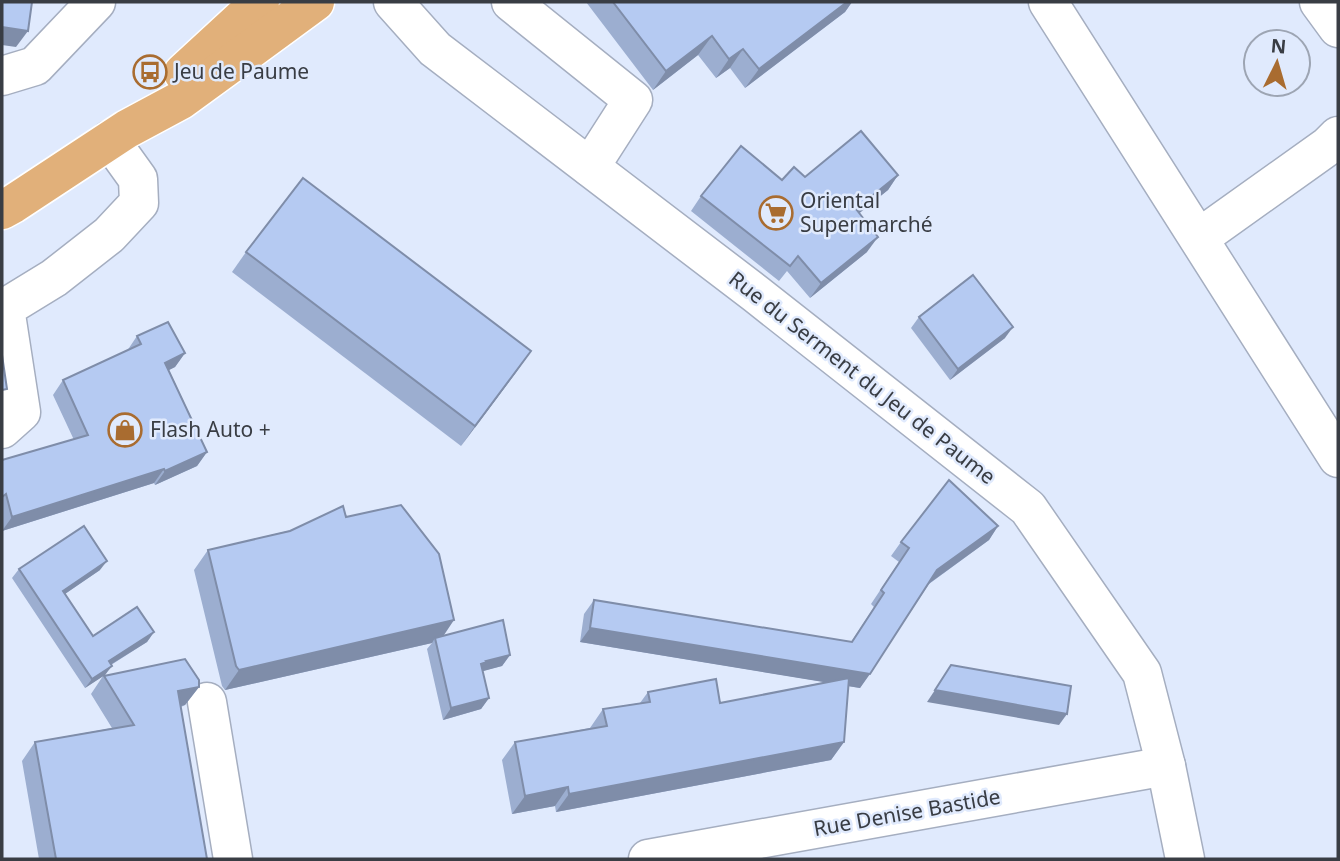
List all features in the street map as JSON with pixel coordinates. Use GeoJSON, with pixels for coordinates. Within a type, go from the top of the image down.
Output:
{"type":"FeatureCollection","features":[{"type":"Feature","properties":{"kind":"main road"},"geometry":{"type":"LineString","coordinates":[[118,134],[260,2]]}},
{"type":"Feature","properties":{"kind":"main road"},"geometry":{"type":"LineString","coordinates":[[2,210],[118,134],[181,100],[315,2]]}},
{"type":"Feature","properties":{"kind":"street"},"geometry":{"type":"LineString","coordinates":[[2,76],[35,66],[96,2]]}},
{"type":"Feature","properties":{"kind":"street","name":"Rue du Serment du Jeu de Paume"},"geometry":{"type":"LineString","coordinates":[[393,2],[435,48],[767,302],[1028,508],[1142,673],[1166,766],[1185,859]]}},
{"type":"Feature","properties":{"kind":"street"},"geometry":{"type":"LineString","coordinates":[[511,2],[633,100],[590,167]]}},
{"type":"Feature","properties":{"kind":"street"},"geometry":{"type":"LineString","coordinates":[[1048,2],[1338,458]]}},
{"type":"Feature","properties":{"kind":"street"},"geometry":{"type":"LineString","coordinates":[[1319,2],[1338,28]]}},
{"type":"Feature","properties":{"kind":"street"},"geometry":{"type":"LineString","coordinates":[[2,429],[21,412],[5,308],[54,278],[110,235],[139,203],[138,179],[118,134]]}},
{"type":"Feature","properties":{"kind":"street"},"geometry":{"type":"LineString","coordinates":[[1199,238],[1328,146],[1338,136]]}},
{"type":"Feature","properties":{"kind":"street"},"geometry":{"type":"LineString","coordinates":[[207,702],[233,859]]}},
{"type":"Feature","properties":{"kind":"street","name":"Rue Denise Bastide"},"geometry":{"type":"LineString","coordinates":[[648,859],[1166,766]]}},
{"type":"Feature","properties":{"kind":"building"},"geometry":{"type":"Polygon","coordinates":[[[2,2],[32,2],[28,31],[2,27],[2,2]]]}},
{"type":"Feature","properties":{"kind":"building"},"geometry":{"type":"Polygon","coordinates":[[[613,2],[847,2],[759,69],[743,49],[729,59],[712,36],[666,71],[613,2]]]}},
{"type":"Feature","properties":{"kind":"building","name":"Oriental Supermarché"},"geometry":{"type":"Polygon","coordinates":[[[861,131],[898,175],[856,209],[878,237],[821,283],[798,256],[790,266],[701,196],[741,146],[782,180],[794,167],[805,177],[861,131]]]}},
{"type":"Feature","properties":{"kind":"building"},"geometry":{"type":"Polygon","coordinates":[[[303,178],[531,351],[475,426],[246,252],[303,178]]]}},
{"type":"Feature","properties":{"kind":"building"},"geometry":{"type":"Polygon","coordinates":[[[973,275],[1013,327],[958,369],[919,317],[973,275]]]}},
{"type":"Feature","properties":{"kind":"building"},"geometry":{"type":"Polygon","coordinates":[[[168,322],[185,353],[165,363],[207,452],[165,471],[164,469],[12,517],[6,494],[2,497],[2,460],[88,435],[63,380],[141,344],[137,336],[168,322]]]}},
{"type":"Feature","properties":{"kind":"building"},"geometry":{"type":"Polygon","coordinates":[[[2,355],[7,389],[2,390],[2,355]]]}},
{"type":"Feature","properties":{"kind":"building"},"geometry":{"type":"Polygon","coordinates":[[[949,480],[998,526],[937,570],[870,674],[590,628],[594,600],[852,642],[884,593],[881,590],[909,548],[901,542],[949,480]]]}},
{"type":"Feature","properties":{"kind":"building"},"geometry":{"type":"Polygon","coordinates":[[[401,505],[439,554],[454,620],[239,670],[208,550],[290,531],[343,506],[346,517],[401,505]]]}},
{"type":"Feature","properties":{"kind":"building"},"geometry":{"type":"Polygon","coordinates":[[[84,526],[107,561],[63,591],[93,636],[137,607],[154,632],[109,661],[112,666],[92,679],[19,569],[84,526]]]}},
{"type":"Feature","properties":{"kind":"building"},"geometry":{"type":"Polygon","coordinates":[[[503,620],[510,655],[481,664],[489,698],[451,708],[435,638],[503,620]]]}},
{"type":"Feature","properties":{"kind":"building"},"geometry":{"type":"Polygon","coordinates":[[[185,659],[199,680],[199,687],[178,691],[207,859],[56,859],[35,742],[134,725],[104,676],[185,659]]]}},
{"type":"Feature","properties":{"kind":"building"},"geometry":{"type":"Polygon","coordinates":[[[951,665],[1071,686],[1067,714],[935,690],[951,665]]]}},
{"type":"Feature","properties":{"kind":"building"},"geometry":{"type":"Polygon","coordinates":[[[849,678],[844,742],[569,794],[568,787],[525,796],[515,742],[607,726],[603,709],[650,702],[648,692],[716,679],[720,703],[849,678]]]}},
{"type":"Feature","properties":{"kind":"place","name":"Jeu de Paume"},"geometry":{"type":"Point","coordinates":[150,72]}},
{"type":"Feature","properties":{"kind":"place","name":"Oriental Supermarché"},"geometry":{"type":"Point","coordinates":[776,213]}},
{"type":"Feature","properties":{"kind":"place","name":"Flash Auto +"},"geometry":{"type":"Point","coordinates":[125,430]}}]}
